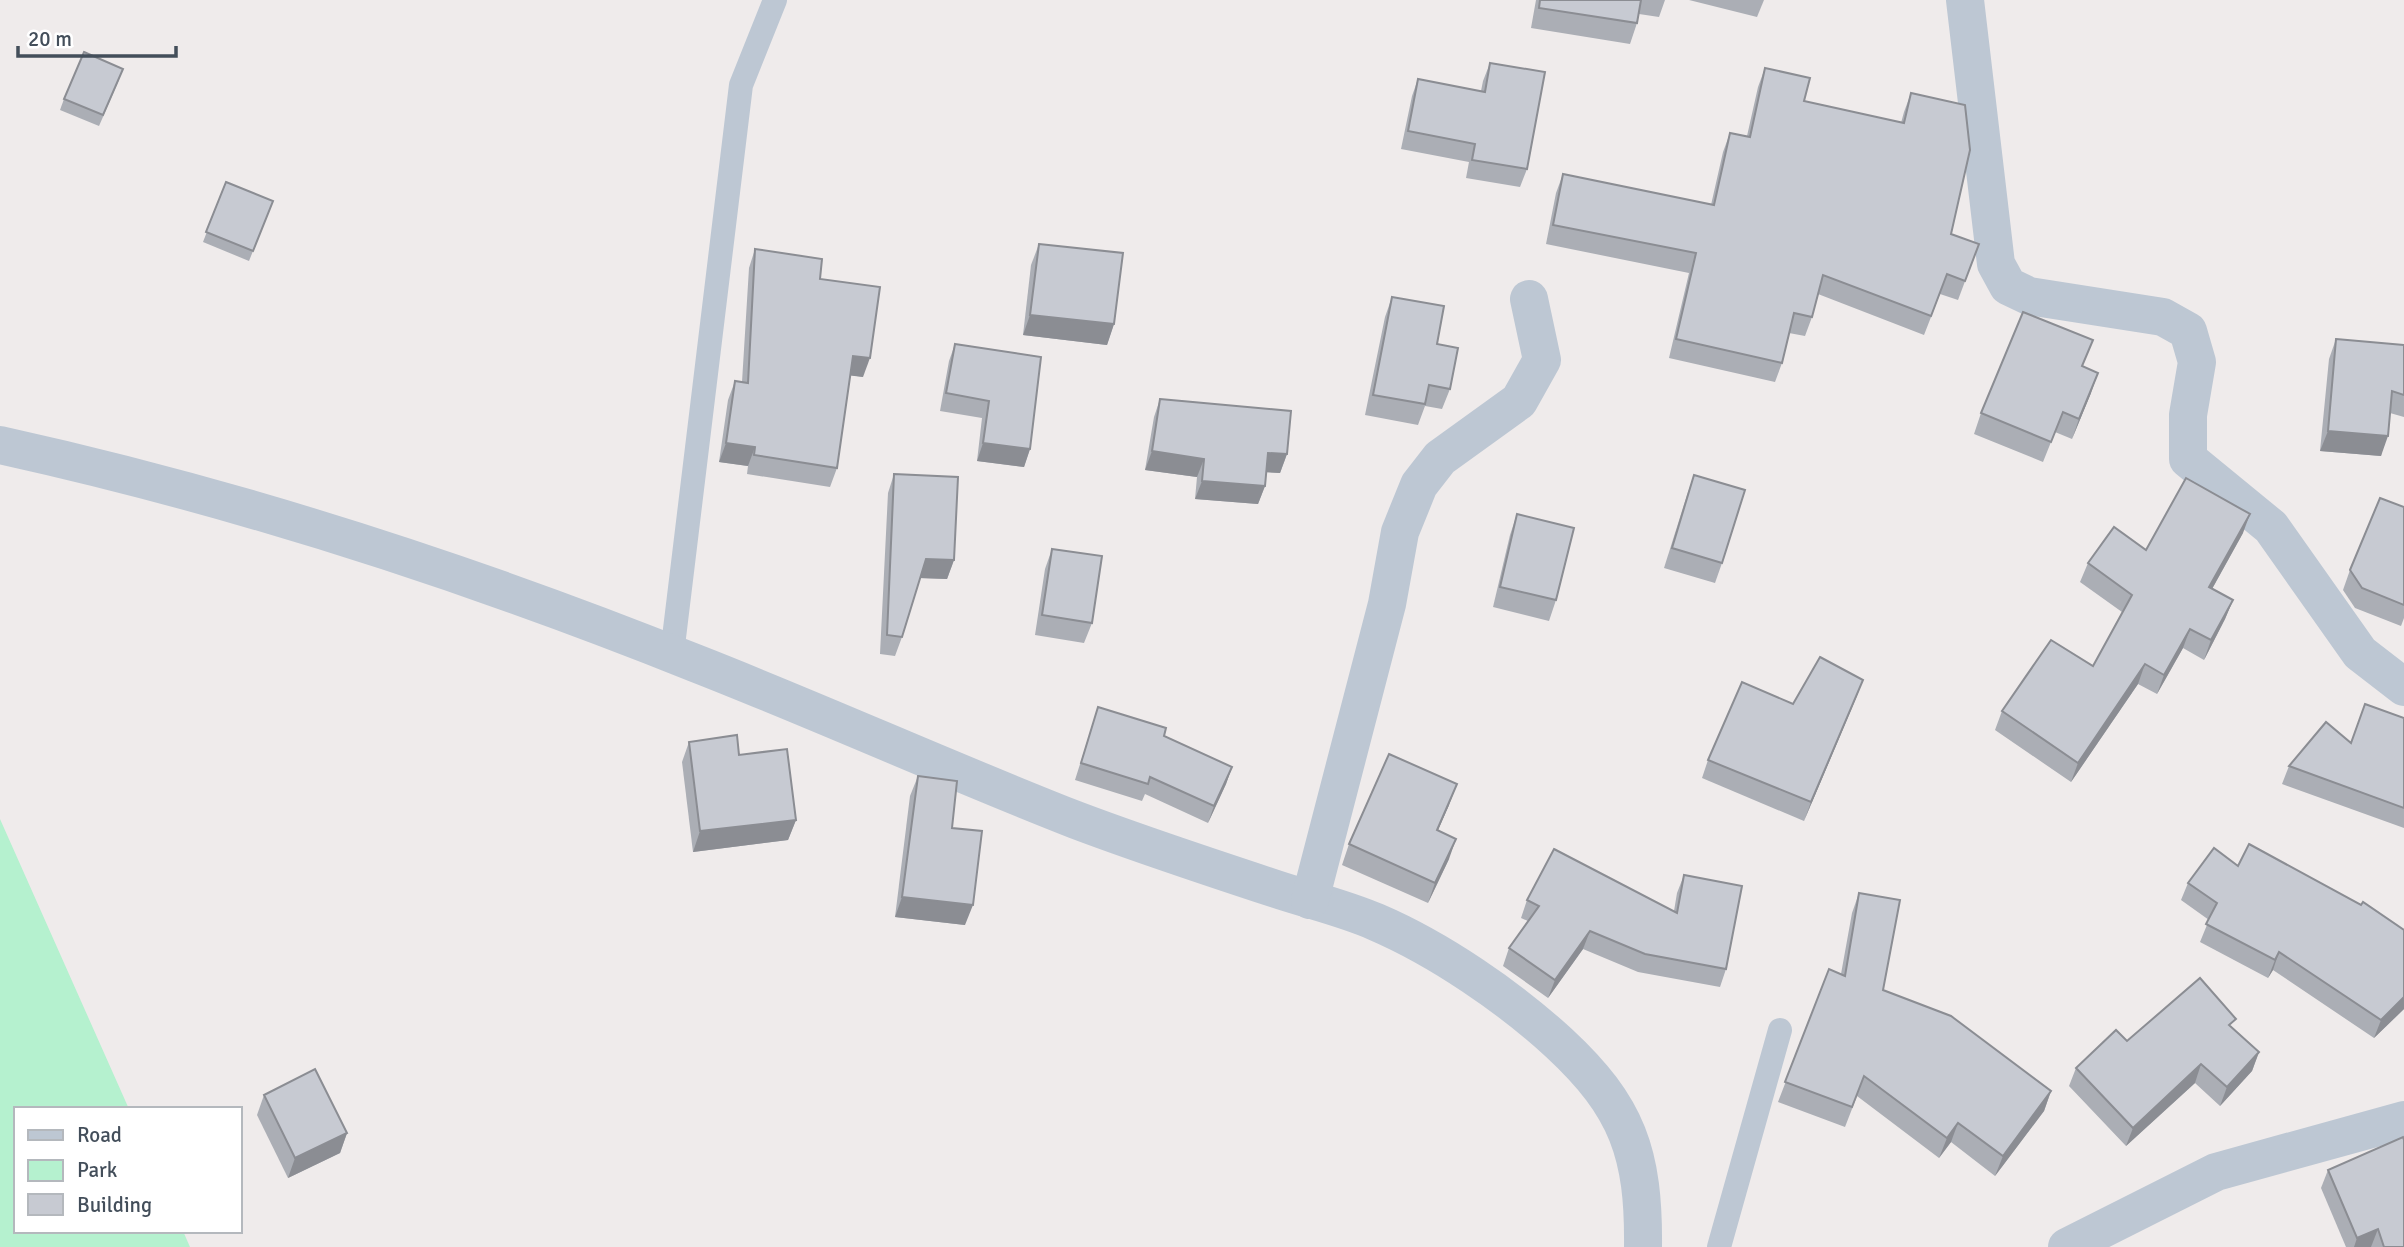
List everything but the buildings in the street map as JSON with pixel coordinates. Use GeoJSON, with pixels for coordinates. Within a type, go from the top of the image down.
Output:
{"type":"FeatureCollection","features":[{"type":"Feature","properties":{"kind":"street"},"geometry":{"type":"LineString","coordinates":[[1965,0],[1996,264],[2008,286],[2029,296],[2163,317],[2188,331],[2197,362],[2188,415],[2188,459],[2271,527],[2360,653],[2404,687]]}},
{"type":"Feature","properties":{"kind":"street"},"geometry":{"type":"LineString","coordinates":[[1310,900],[1387,604],[1400,532],[1419,485],[1440,458],[1519,401],[1542,360],[1529,299]]}},
{"type":"Feature","properties":{"kind":"street"},"geometry":{"type":"LineString","coordinates":[[0,445],[99,467],[365,545],[672,654],[1076,819],[1374,920],[1426,947],[1475,978],[1556,1041],[1604,1088],[1628,1132],[1643,1202],[1643,1247]]}},
{"type":"Feature","properties":{"kind":"street"},"geometry":{"type":"LineString","coordinates":[[2067,1247],[2216,1172],[2404,1120]]}},
{"type":"Feature","properties":{"kind":"lane"},"geometry":{"type":"LineString","coordinates":[[672,654],[741,85],[775,0]]}},
{"type":"Feature","properties":{"kind":"lane"},"geometry":{"type":"LineString","coordinates":[[1719,1247],[1780,1030]]}},
{"type":"Feature","properties":{"kind":"green space"},"geometry":{"type":"Polygon","coordinates":[[[0,819],[128,1107],[14,1107],[14,1233],[184,1233],[190,1247],[0,1247],[0,819]]]}}]}
